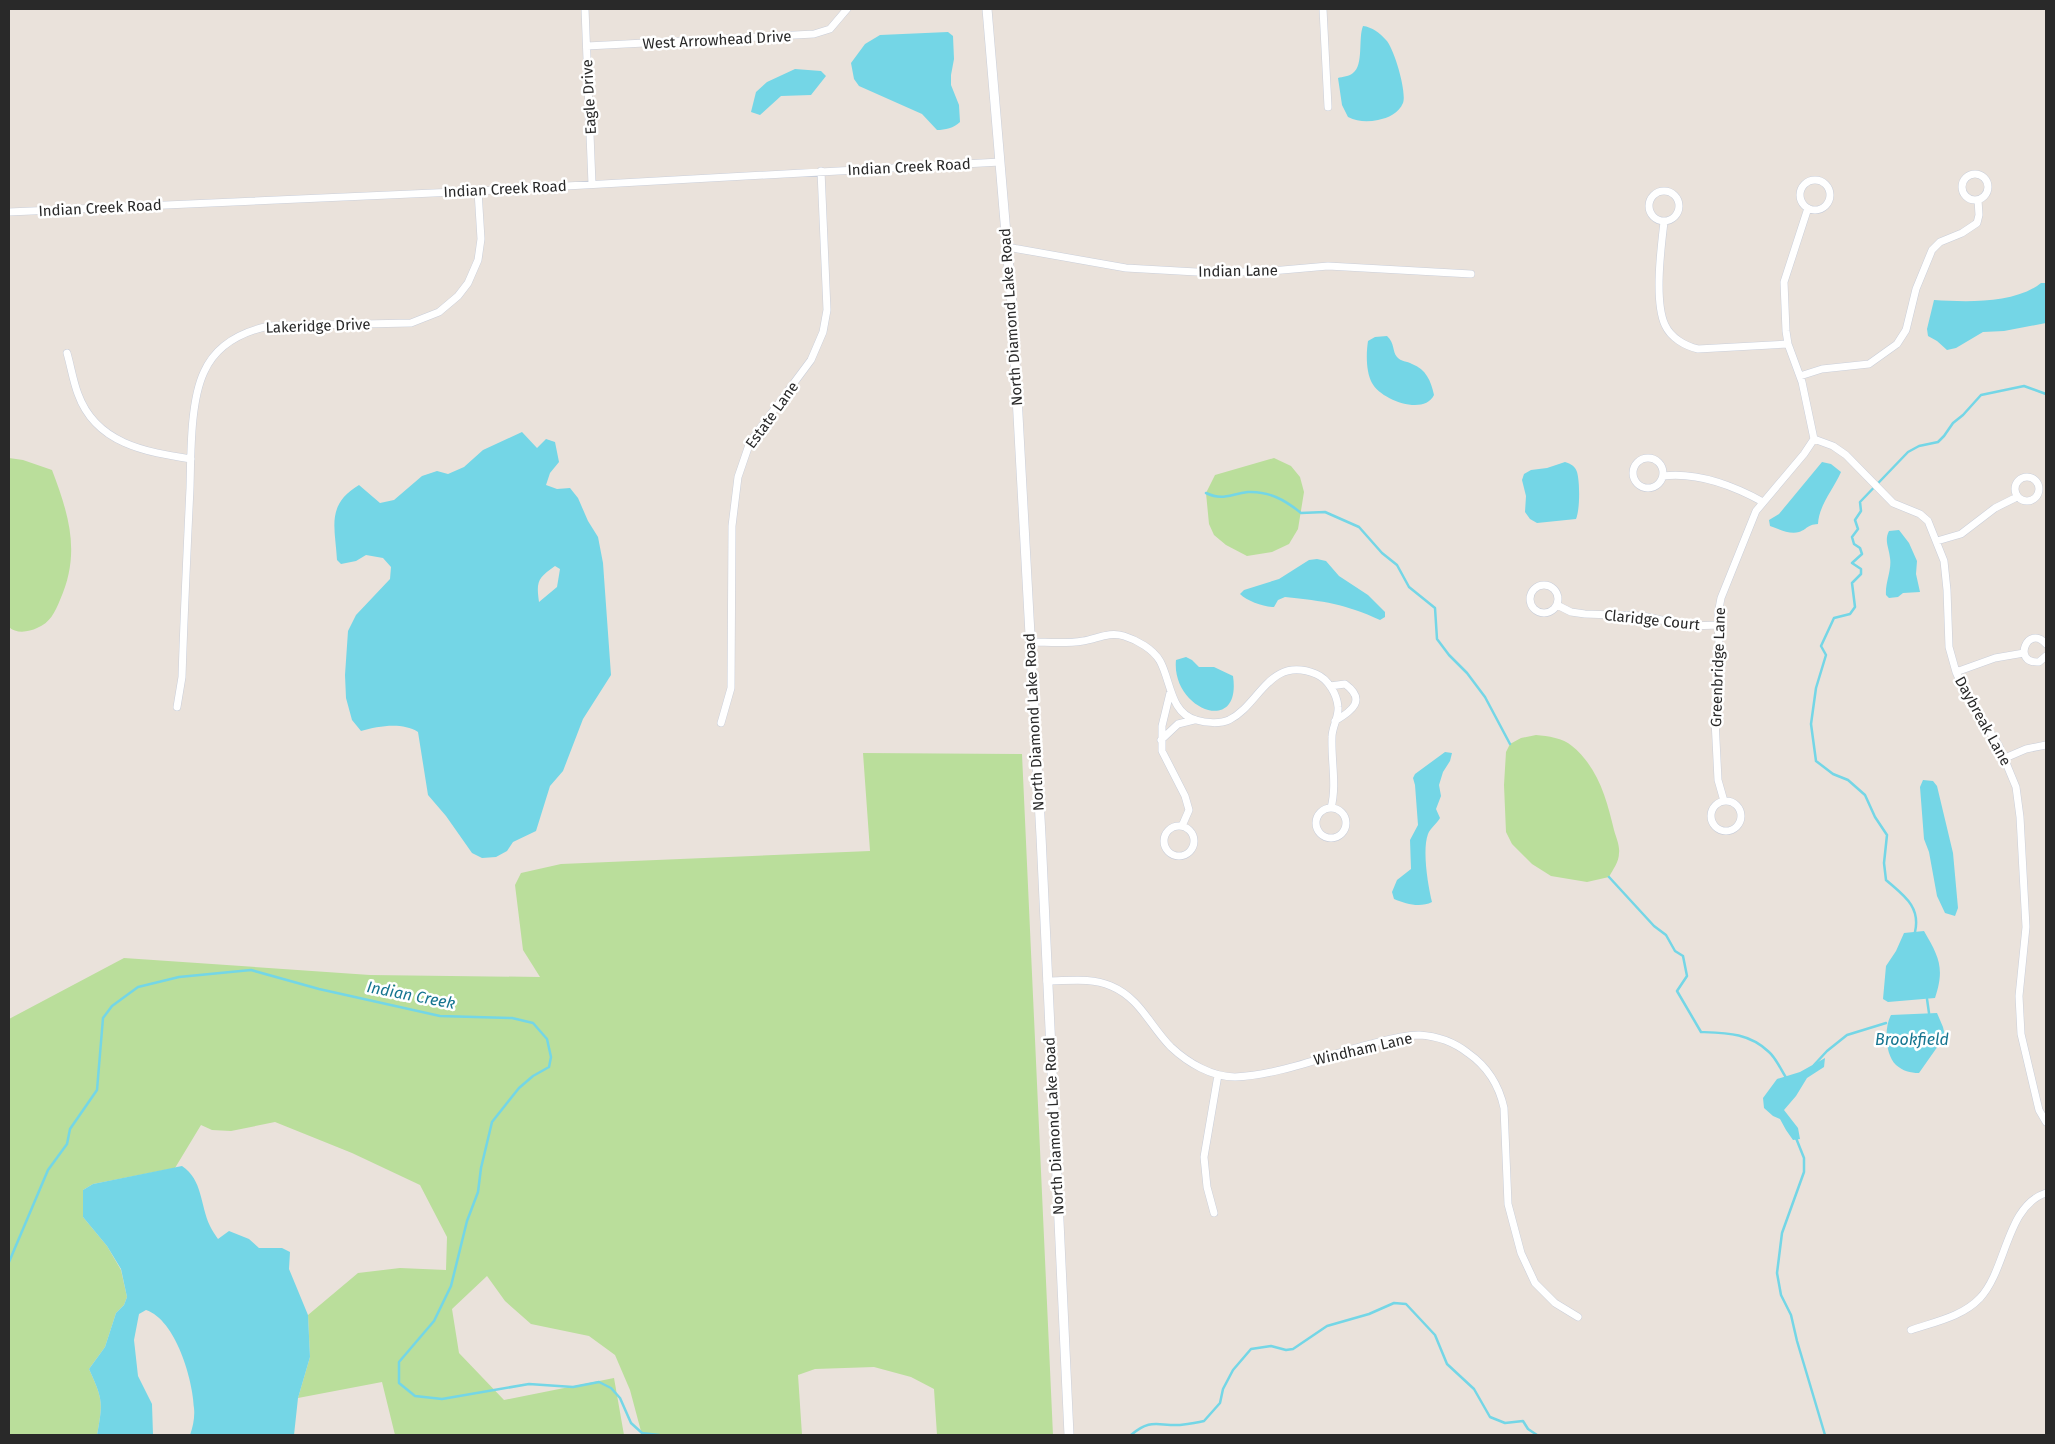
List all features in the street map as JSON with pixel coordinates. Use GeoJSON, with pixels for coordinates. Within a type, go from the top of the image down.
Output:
{"type":"FeatureCollection","features":[{"type":"Feature","properties":{"kind":"street","name":"Eagle Drive"},"geometry":{"type":"LineString","coordinates":[[584,9],[592,184]]}},
{"type":"Feature","properties":{"kind":"street","name":"West Arrowhead Drive"},"geometry":{"type":"LineString","coordinates":[[587,46],[804,36],[830,29],[847,9]]}},
{"type":"Feature","properties":{"kind":"street","name":"North Diamond Lake Road"},"geometry":{"type":"LineString","coordinates":[[988,9],[1007,247],[1030,642],[1069,1435]]}},
{"type":"Feature","properties":{"kind":"street"},"geometry":{"type":"LineString","coordinates":[[1323,9],[1328,107]]}},
{"type":"Feature","properties":{"kind":"street","name":"Indian Creek Road"},"geometry":{"type":"LineString","coordinates":[[9,212],[478,191],[1000,162]]}},
{"type":"Feature","properties":{"kind":"street","name":"Estate Lane"},"geometry":{"type":"LineString","coordinates":[[721,723],[731,688],[732,526],[738,477],[750,442],[804,371],[811,360],[825,325],[827,310],[821,171]]}},
{"type":"Feature","properties":{"kind":"street"},"geometry":{"type":"LineString","coordinates":[[1810,181],[1824,183],[1830,192],[1829,201],[1817,210],[1808,208],[1801,201],[1802,187],[1810,181]]}},
{"type":"Feature","properties":{"kind":"street","name":"Lakeridge Drive"},"geometry":{"type":"LineString","coordinates":[[177,707],[182,677],[191,459],[196,396],[209,362],[234,337],[269,326],[411,323],[429,317],[448,306],[468,283],[478,260],[482,239],[478,191]]}},
{"type":"Feature","properties":{"kind":"street"},"geometry":{"type":"LineString","coordinates":[[1661,191],[1667,191],[1676,196],[1679,206],[1676,216],[1664,222],[1651,215],[1648,206],[1652,196],[1661,191]]}},
{"type":"Feature","properties":{"kind":"street"},"geometry":{"type":"LineString","coordinates":[[1800,376],[1822,369],[1869,364],[1897,344],[1906,330],[1916,289],[1932,250],[1940,242],[1962,233],[1977,223],[1979,215],[1978,200]]}},
{"type":"Feature","properties":{"kind":"street"},"geometry":{"type":"LineString","coordinates":[[1808,208],[1784,282],[1788,344],[1800,376],[1814,439]]}},
{"type":"Feature","properties":{"kind":"street"},"geometry":{"type":"LineString","coordinates":[[1664,222],[1659,266],[1662,313],[1665,325],[1670,333],[1686,346],[1698,349],[1788,344]]}},
{"type":"Feature","properties":{"kind":"street","name":"Indian Lane"},"geometry":{"type":"LineString","coordinates":[[1007,247],[1126,268],[1218,272],[1272,271],[1328,266],[1470,274]]}},
{"type":"Feature","properties":{"kind":"street"},"geometry":{"type":"LineString","coordinates":[[67,353],[78,395],[91,417],[104,431],[120,441],[142,450],[191,459]]}},
{"type":"Feature","properties":{"kind":"street","name":"Daybreak Lane"},"geometry":{"type":"LineString","coordinates":[[1814,439],[1833,446],[1846,456],[1893,503],[1920,514],[1928,521],[1937,541],[1944,562],[1949,647],[1956,672],[1966,694],[1999,746],[2016,787],[2020,817],[2026,927],[2019,996],[2021,1034],[2039,1110],[2046,1122]]}},
{"type":"Feature","properties":{"kind":"street","name":"Greenbridge Lane"},"geometry":{"type":"LineString","coordinates":[[1724,801],[1718,780],[1715,720],[1720,677],[1719,625],[1721,598],[1756,511],[1814,439]]}},
{"type":"Feature","properties":{"kind":"street"},"geometry":{"type":"LineString","coordinates":[[1650,459],[1658,463],[1663,476],[1658,485],[1649,488],[1640,485],[1634,478],[1633,473],[1634,468],[1640,461],[1650,459]]}},
{"type":"Feature","properties":{"kind":"street"},"geometry":{"type":"LineString","coordinates":[[1663,476],[1676,475],[1714,481],[1742,490],[1763,502]]}},
{"type":"Feature","properties":{"kind":"street"},"geometry":{"type":"LineString","coordinates":[[1937,541],[1961,534],[1995,508],[2017,496]]}},
{"type":"Feature","properties":{"kind":"street"},"geometry":{"type":"LineString","coordinates":[[1540,585],[1549,585],[1556,591],[1558,596],[1557,605],[1546,613],[1537,611],[1530,600],[1532,591],[1540,585]]}},
{"type":"Feature","properties":{"kind":"street","name":"Claridge Court"},"geometry":{"type":"LineString","coordinates":[[1557,605],[1571,612],[1585,614],[1643,616],[1689,626],[1719,625]]}},
{"type":"Feature","properties":{"kind":"street"},"geometry":{"type":"LineString","coordinates":[[1030,642],[1083,641],[1112,634],[1123,636],[1148,648],[1160,661],[1170,693],[1185,715],[1194,720]]}},
{"type":"Feature","properties":{"kind":"street"},"geometry":{"type":"LineString","coordinates":[[2046,644],[2039,638],[2031,639],[2025,645],[2024,653],[2028,660],[2035,662],[2042,661],[2046,656]]}},
{"type":"Feature","properties":{"kind":"street"},"geometry":{"type":"LineString","coordinates":[[1956,672],[1995,658],[2024,653]]}},
{"type":"Feature","properties":{"kind":"street"},"geometry":{"type":"LineString","coordinates":[[1161,740],[1178,724],[1194,720],[1228,721],[1238,715],[1270,680],[1281,673],[1308,671],[1321,676],[1330,686],[1338,709],[1332,735],[1334,795],[1331,808]]}},
{"type":"Feature","properties":{"kind":"street"},"geometry":{"type":"LineString","coordinates":[[1330,686],[1345,684],[1354,690],[1356,698],[1350,713],[1335,721]]}},
{"type":"Feature","properties":{"kind":"street"},"geometry":{"type":"LineString","coordinates":[[1170,693],[1162,726],[1161,740],[1162,751],[1185,796],[1189,810],[1182,826]]}},
{"type":"Feature","properties":{"kind":"street"},"geometry":{"type":"LineString","coordinates":[[2005,758],[2026,749],[2046,745]]}},
{"type":"Feature","properties":{"kind":"street"},"geometry":{"type":"LineString","coordinates":[[1724,801],[1738,807],[1741,816],[1735,829],[1726,831],[1713,825],[1711,815],[1715,806],[1724,801]]}},
{"type":"Feature","properties":{"kind":"street"},"geometry":{"type":"LineString","coordinates":[[1331,808],[1340,812],[1346,824],[1342,833],[1332,838],[1323,836],[1319,832],[1316,823],[1316,818],[1322,811],[1331,808]]}},
{"type":"Feature","properties":{"kind":"street"},"geometry":{"type":"LineString","coordinates":[[1182,826],[1190,831],[1194,845],[1184,855],[1174,855],[1167,849],[1164,840],[1165,836],[1172,828],[1182,826]]}},
{"type":"Feature","properties":{"kind":"street","name":"Windham Lane"},"geometry":{"type":"LineString","coordinates":[[1047,981],[1091,980],[1103,982],[1123,992],[1135,1001],[1171,1046],[1197,1066],[1218,1075],[1234,1077],[1261,1073],[1389,1039],[1416,1035],[1432,1036],[1457,1044],[1477,1059],[1485,1068],[1501,1095],[1504,1108],[1509,1214],[1521,1253],[1535,1283],[1555,1303],[1578,1317]]}},
{"type":"Feature","properties":{"kind":"street"},"geometry":{"type":"LineString","coordinates":[[1214,1212],[1207,1186],[1204,1157],[1218,1075]]}},
{"type":"Feature","properties":{"kind":"street"},"geometry":{"type":"LineString","coordinates":[[1911,1330],[1961,1312],[1979,1299],[1989,1287],[1998,1270],[2018,1217],[2033,1200],[2046,1193]]}},
{"type":"Feature","properties":{"kind":"green space"},"geometry":{"type":"Polygon","coordinates":[[[9,458],[23,460],[52,470],[68,519],[70,534],[70,566],[58,604],[52,617],[42,626],[26,631],[15,631],[9,627],[9,458]]]}},
{"type":"Feature","properties":{"kind":"green space"},"geometry":{"type":"Polygon","coordinates":[[[1274,458],[1291,466],[1300,477],[1304,492],[1298,529],[1289,544],[1272,552],[1247,556],[1226,545],[1214,535],[1209,524],[1206,493],[1215,475],[1274,458]]]}},
{"type":"Feature","properties":{"kind":"green space"},"geometry":{"type":"Polygon","coordinates":[[[1536,735],[1555,738],[1568,743],[1581,754],[1595,774],[1608,807],[1619,847],[1616,865],[1609,877],[1587,882],[1551,876],[1532,864],[1512,844],[1506,832],[1504,785],[1506,752],[1510,744],[1521,738],[1536,735]]]}},
{"type":"Feature","properties":{"kind":"green space"},"geometry":{"type":"Polygon","coordinates":[[[863,753],[1022,754],[1053,1435],[937,1435],[934,1389],[911,1377],[874,1367],[815,1369],[798,1375],[802,1435],[642,1435],[630,1390],[615,1355],[589,1336],[531,1324],[505,1301],[487,1276],[452,1309],[459,1353],[504,1400],[614,1378],[624,1435],[395,1435],[382,1382],[298,1398],[310,1357],[308,1315],[358,1273],[400,1268],[446,1270],[447,1237],[420,1185],[352,1153],[275,1122],[231,1131],[212,1130],[201,1125],[175,1168],[93,1184],[83,1190],[83,1217],[107,1246],[121,1270],[127,1297],[124,1305],[116,1313],[105,1347],[89,1369],[97,1388],[101,1408],[97,1435],[9,1435],[9,1019],[124,958],[370,975],[540,977],[523,950],[515,885],[521,873],[561,864],[870,851],[863,753]]]}},
{"type":"Feature","properties":{"kind":"water"},"geometry":{"type":"Polygon","coordinates":[[[1363,26],[1376,31],[1384,37],[1389,45],[1399,70],[1404,97],[1399,110],[1393,115],[1370,121],[1359,121],[1348,117],[1342,105],[1338,78],[1350,75],[1356,69],[1360,58],[1363,26]]]}},
{"type":"Feature","properties":{"kind":"water"},"geometry":{"type":"Polygon","coordinates":[[[948,32],[953,36],[954,59],[951,85],[959,105],[960,122],[955,126],[937,130],[922,114],[859,86],[854,79],[851,63],[865,44],[880,35],[948,32]]]}},
{"type":"Feature","properties":{"kind":"water"},"geometry":{"type":"Polygon","coordinates":[[[795,69],[821,71],[826,76],[811,95],[781,96],[760,115],[751,112],[756,92],[767,82],[795,69]]]}},
{"type":"Feature","properties":{"kind":"water"},"geometry":{"type":"Polygon","coordinates":[[[2041,283],[2046,283],[2046,323],[2004,331],[1983,332],[1956,348],[1947,350],[1928,336],[1927,329],[1934,300],[1975,301],[2004,298],[2018,295],[2041,283]]]}},
{"type":"Feature","properties":{"kind":"water"},"geometry":{"type":"Polygon","coordinates":[[[1387,336],[1391,341],[1395,355],[1399,359],[1417,366],[1427,376],[1434,395],[1429,401],[1412,405],[1393,400],[1384,395],[1372,383],[1367,363],[1368,341],[1375,337],[1387,336]]]}},
{"type":"Feature","properties":{"kind":"water"},"geometry":{"type":"Polygon","coordinates":[[[522,432],[537,448],[546,439],[555,442],[559,462],[550,473],[546,485],[557,489],[570,488],[578,498],[588,521],[598,537],[603,563],[611,675],[583,719],[563,771],[550,786],[536,831],[513,842],[507,851],[496,857],[482,858],[472,853],[446,816],[428,795],[418,732],[398,726],[383,726],[361,731],[352,720],[346,698],[345,675],[348,631],[356,615],[390,579],[391,567],[383,558],[366,555],[356,561],[341,564],[337,560],[334,527],[337,509],[341,500],[359,485],[380,503],[394,500],[422,476],[437,471],[448,474],[464,467],[483,450],[522,432]],[[555,566],[542,577],[538,585],[539,602],[557,587],[560,569],[555,566]]]}},
{"type":"Feature","properties":{"kind":"water"},"geometry":{"type":"Polygon","coordinates":[[[1565,462],[1574,467],[1578,477],[1579,503],[1576,519],[1537,523],[1530,519],[1525,512],[1526,496],[1522,480],[1524,474],[1531,470],[1547,468],[1565,462]]]}},
{"type":"Feature","properties":{"kind":"water"},"geometry":{"type":"Polygon","coordinates":[[[1822,462],[1831,464],[1841,472],[1821,510],[1818,524],[1811,525],[1796,533],[1770,526],[1769,520],[1779,514],[1822,462]]]}},
{"type":"Feature","properties":{"kind":"water"},"geometry":{"type":"Polygon","coordinates":[[[1899,530],[1909,543],[1917,561],[1916,574],[1920,592],[1903,593],[1898,597],[1889,598],[1886,595],[1890,563],[1887,538],[1889,531],[1899,530]]]}},
{"type":"Feature","properties":{"kind":"water"},"geometry":{"type":"Polygon","coordinates":[[[1309,560],[1326,561],[1339,576],[1368,595],[1385,612],[1385,617],[1380,620],[1356,610],[1334,604],[1285,597],[1278,600],[1274,607],[1270,607],[1251,601],[1240,594],[1244,590],[1279,579],[1309,560]]]}},
{"type":"Feature","properties":{"kind":"water"},"geometry":{"type":"Polygon","coordinates":[[[1186,657],[1199,667],[1214,667],[1233,676],[1233,695],[1227,706],[1218,711],[1206,709],[1194,703],[1184,692],[1177,677],[1176,660],[1186,657]]]}},
{"type":"Feature","properties":{"kind":"water"},"geometry":{"type":"Polygon","coordinates":[[[1445,752],[1452,753],[1439,785],[1441,796],[1436,809],[1440,818],[1430,830],[1426,841],[1427,878],[1432,902],[1423,905],[1408,904],[1394,899],[1392,892],[1397,880],[1411,869],[1410,840],[1418,825],[1413,778],[1415,774],[1445,752]]]}},
{"type":"Feature","properties":{"kind":"water"},"geometry":{"type":"Polygon","coordinates":[[[1923,780],[1933,781],[1937,786],[1953,853],[1958,908],[1955,916],[1945,913],[1937,896],[1929,852],[1924,839],[1920,787],[1923,780]]]}},
{"type":"Feature","properties":{"kind":"water"},"geometry":{"type":"Polygon","coordinates":[[[1924,931],[1939,963],[1940,979],[1935,998],[1888,1002],[1883,999],[1886,966],[1896,951],[1904,933],[1924,931]]]}},
{"type":"Feature","properties":{"kind":"water","name":"Brookfield"},"geometry":{"type":"Polygon","coordinates":[[[1937,1013],[1945,1036],[1919,1073],[1907,1071],[1896,1065],[1890,1055],[1887,1041],[1887,1026],[1891,1015],[1937,1013]]]}},
{"type":"Feature","properties":{"kind":"water"},"geometry":{"type":"Polygon","coordinates":[[[1825,1058],[1824,1067],[1807,1078],[1796,1096],[1784,1110],[1798,1128],[1800,1139],[1793,1140],[1780,1119],[1764,1108],[1763,1098],[1777,1079],[1800,1072],[1825,1058]]]}},
{"type":"Feature","properties":{"kind":"water"},"geometry":{"type":"Polygon","coordinates":[[[182,1166],[194,1178],[207,1218],[218,1239],[229,1231],[249,1239],[259,1248],[282,1248],[290,1252],[289,1269],[308,1315],[310,1357],[298,1398],[294,1435],[190,1435],[194,1422],[193,1396],[181,1352],[166,1326],[157,1316],[146,1310],[139,1314],[134,1340],[138,1376],[152,1404],[153,1435],[97,1435],[101,1408],[97,1388],[89,1369],[105,1347],[116,1313],[124,1305],[127,1297],[121,1269],[107,1246],[83,1217],[83,1190],[93,1184],[182,1166]]]}},
{"type":"Feature","properties":{"kind":"waterway"},"geometry":{"type":"LineString","coordinates":[[1915,932],[1916,923],[1913,908],[1904,896],[1886,880],[1884,863],[1887,835],[1875,817],[1865,795],[1848,780],[1833,774],[1816,761],[1811,724],[1816,688],[1826,655],[1821,646],[1834,618],[1850,614],[1855,607],[1852,583],[1861,574],[1861,569],[1852,563],[1862,554],[1860,548],[1854,544],[1852,537],[1858,529],[1855,520],[1861,511],[1860,502],[1908,452],[1919,446],[1938,442],[1953,423],[1981,395],[2024,386],[2046,394]]}},
{"type":"Feature","properties":{"kind":"waterway"},"geometry":{"type":"LineString","coordinates":[[1206,493],[1222,497],[1248,492],[1263,493],[1283,500],[1301,513],[1325,512],[1359,527],[1382,553],[1397,565],[1409,587],[1435,608],[1437,639],[1485,697],[1510,744]]}},
{"type":"Feature","properties":{"kind":"waterway"},"geometry":{"type":"LineString","coordinates":[[1609,877],[1654,926],[1666,935],[1675,951],[1683,956],[1687,976],[1677,991],[1701,1032],[1737,1035],[1754,1041],[1772,1055],[1787,1079]]}},
{"type":"Feature","properties":{"kind":"waterway","name":"Indian Creek"},"geometry":{"type":"LineString","coordinates":[[9,1262],[48,1170],[67,1144],[70,1129],[97,1090],[103,1018],[112,1006],[138,987],[179,977],[251,970],[319,989],[440,1016],[512,1018],[533,1023],[547,1039],[551,1057],[549,1067],[533,1076],[519,1088],[492,1122],[481,1168],[478,1192],[467,1221],[451,1286],[434,1321],[399,1362],[399,1383],[415,1396],[442,1399],[529,1384],[573,1387],[599,1382],[611,1388],[620,1398],[631,1423],[642,1433],[659,1435]]}},
{"type":"Feature","properties":{"kind":"waterway"},"geometry":{"type":"LineString","coordinates":[[1927,999],[1929,1013]]}},
{"type":"Feature","properties":{"kind":"waterway"},"geometry":{"type":"LineString","coordinates":[[1814,1065],[1827,1051],[1847,1035],[1886,1023]]}},
{"type":"Feature","properties":{"kind":"waterway"},"geometry":{"type":"LineString","coordinates":[[1796,1138],[1804,1158],[1804,1172],[1782,1233],[1777,1273],[1781,1295],[1791,1315],[1825,1435]]}},
{"type":"Feature","properties":{"kind":"waterway","name":"Indian Creek"},"geometry":{"type":"LineString","coordinates":[[1131,1435],[1144,1426],[1154,1424],[1180,1425],[1204,1421],[1220,1403],[1223,1389],[1233,1370],[1251,1349],[1271,1346],[1286,1350],[1293,1349],[1327,1326],[1369,1314],[1394,1303],[1406,1304],[1435,1335],[1447,1364],[1474,1389],[1490,1417],[1505,1423],[1523,1421],[1528,1429],[1537,1435]]}}]}
